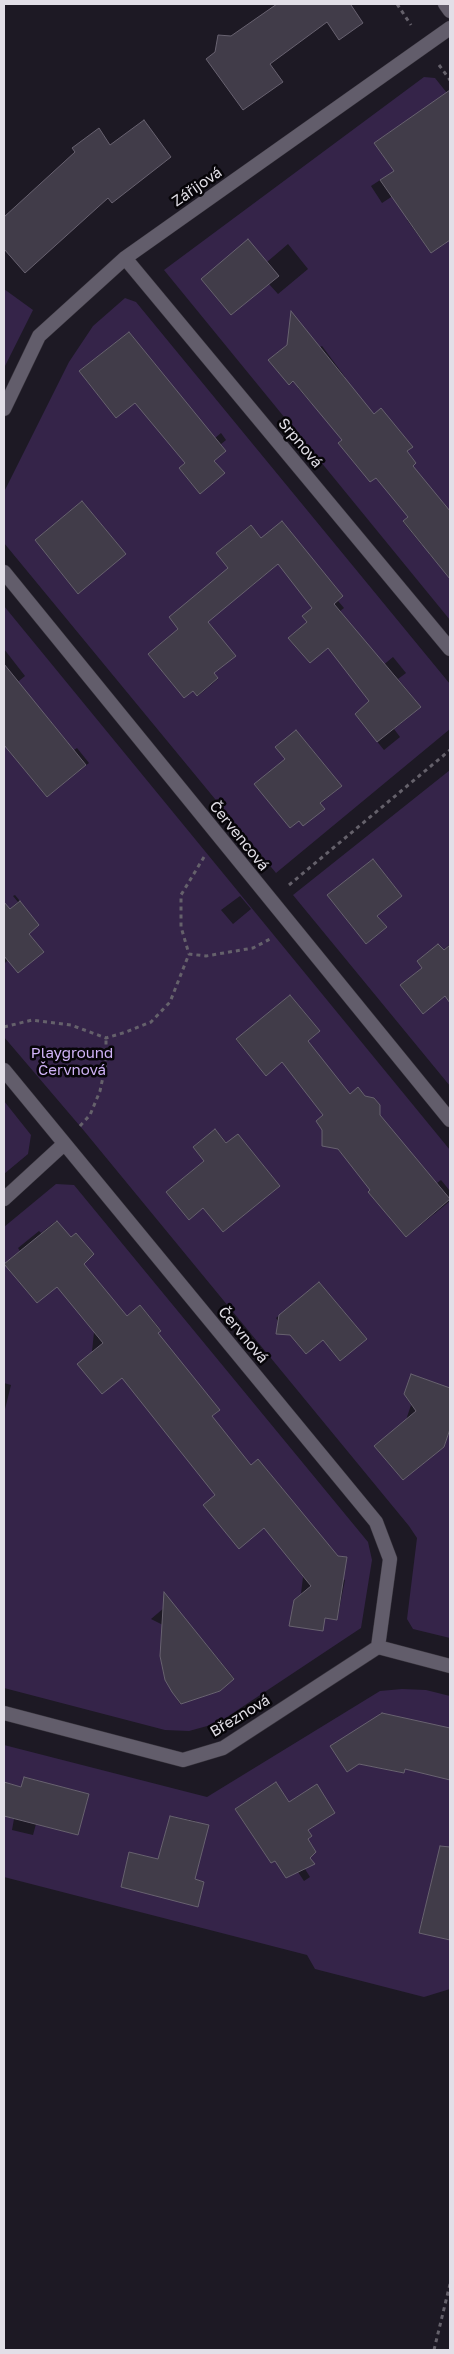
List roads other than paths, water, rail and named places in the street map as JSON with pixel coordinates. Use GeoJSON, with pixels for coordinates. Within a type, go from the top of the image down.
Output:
{"type":"FeatureCollection","features":[{"type":"Feature","properties":{"kind":"street"},"geometry":{"type":"LineString","coordinates":[[445,4],[450,11]]}},
{"type":"Feature","properties":{"kind":"street","name":"Zářijová"},"geometry":{"type":"LineString","coordinates":[[4,409],[39,336],[125,258],[450,28]]}},
{"type":"Feature","properties":{"kind":"street","name":"Srpnová"},"geometry":{"type":"LineString","coordinates":[[125,258],[450,650]]}},
{"type":"Feature","properties":{"kind":"street","name":"Červencová"},"geometry":{"type":"LineString","coordinates":[[4,572],[450,1120]]}},
{"type":"Feature","properties":{"kind":"street","name":"Červnová"},"geometry":{"type":"LineString","coordinates":[[4,1070],[376,1522],[390,1559],[378,1647]]}},
{"type":"Feature","properties":{"kind":"street"},"geometry":{"type":"LineString","coordinates":[[4,1199],[64,1144]]}},
{"type":"Feature","properties":{"kind":"street"},"geometry":{"type":"LineString","coordinates":[[378,1647],[450,1666]]}},
{"type":"Feature","properties":{"kind":"street","name":"Březnová"},"geometry":{"type":"LineString","coordinates":[[4,1712],[183,1760],[223,1748],[378,1647]]}},
{"type":"Feature","properties":{"kind":"park label","name":"Playground Červnová"},"geometry":{"type":"Point","coordinates":[72,1062]}}]}
